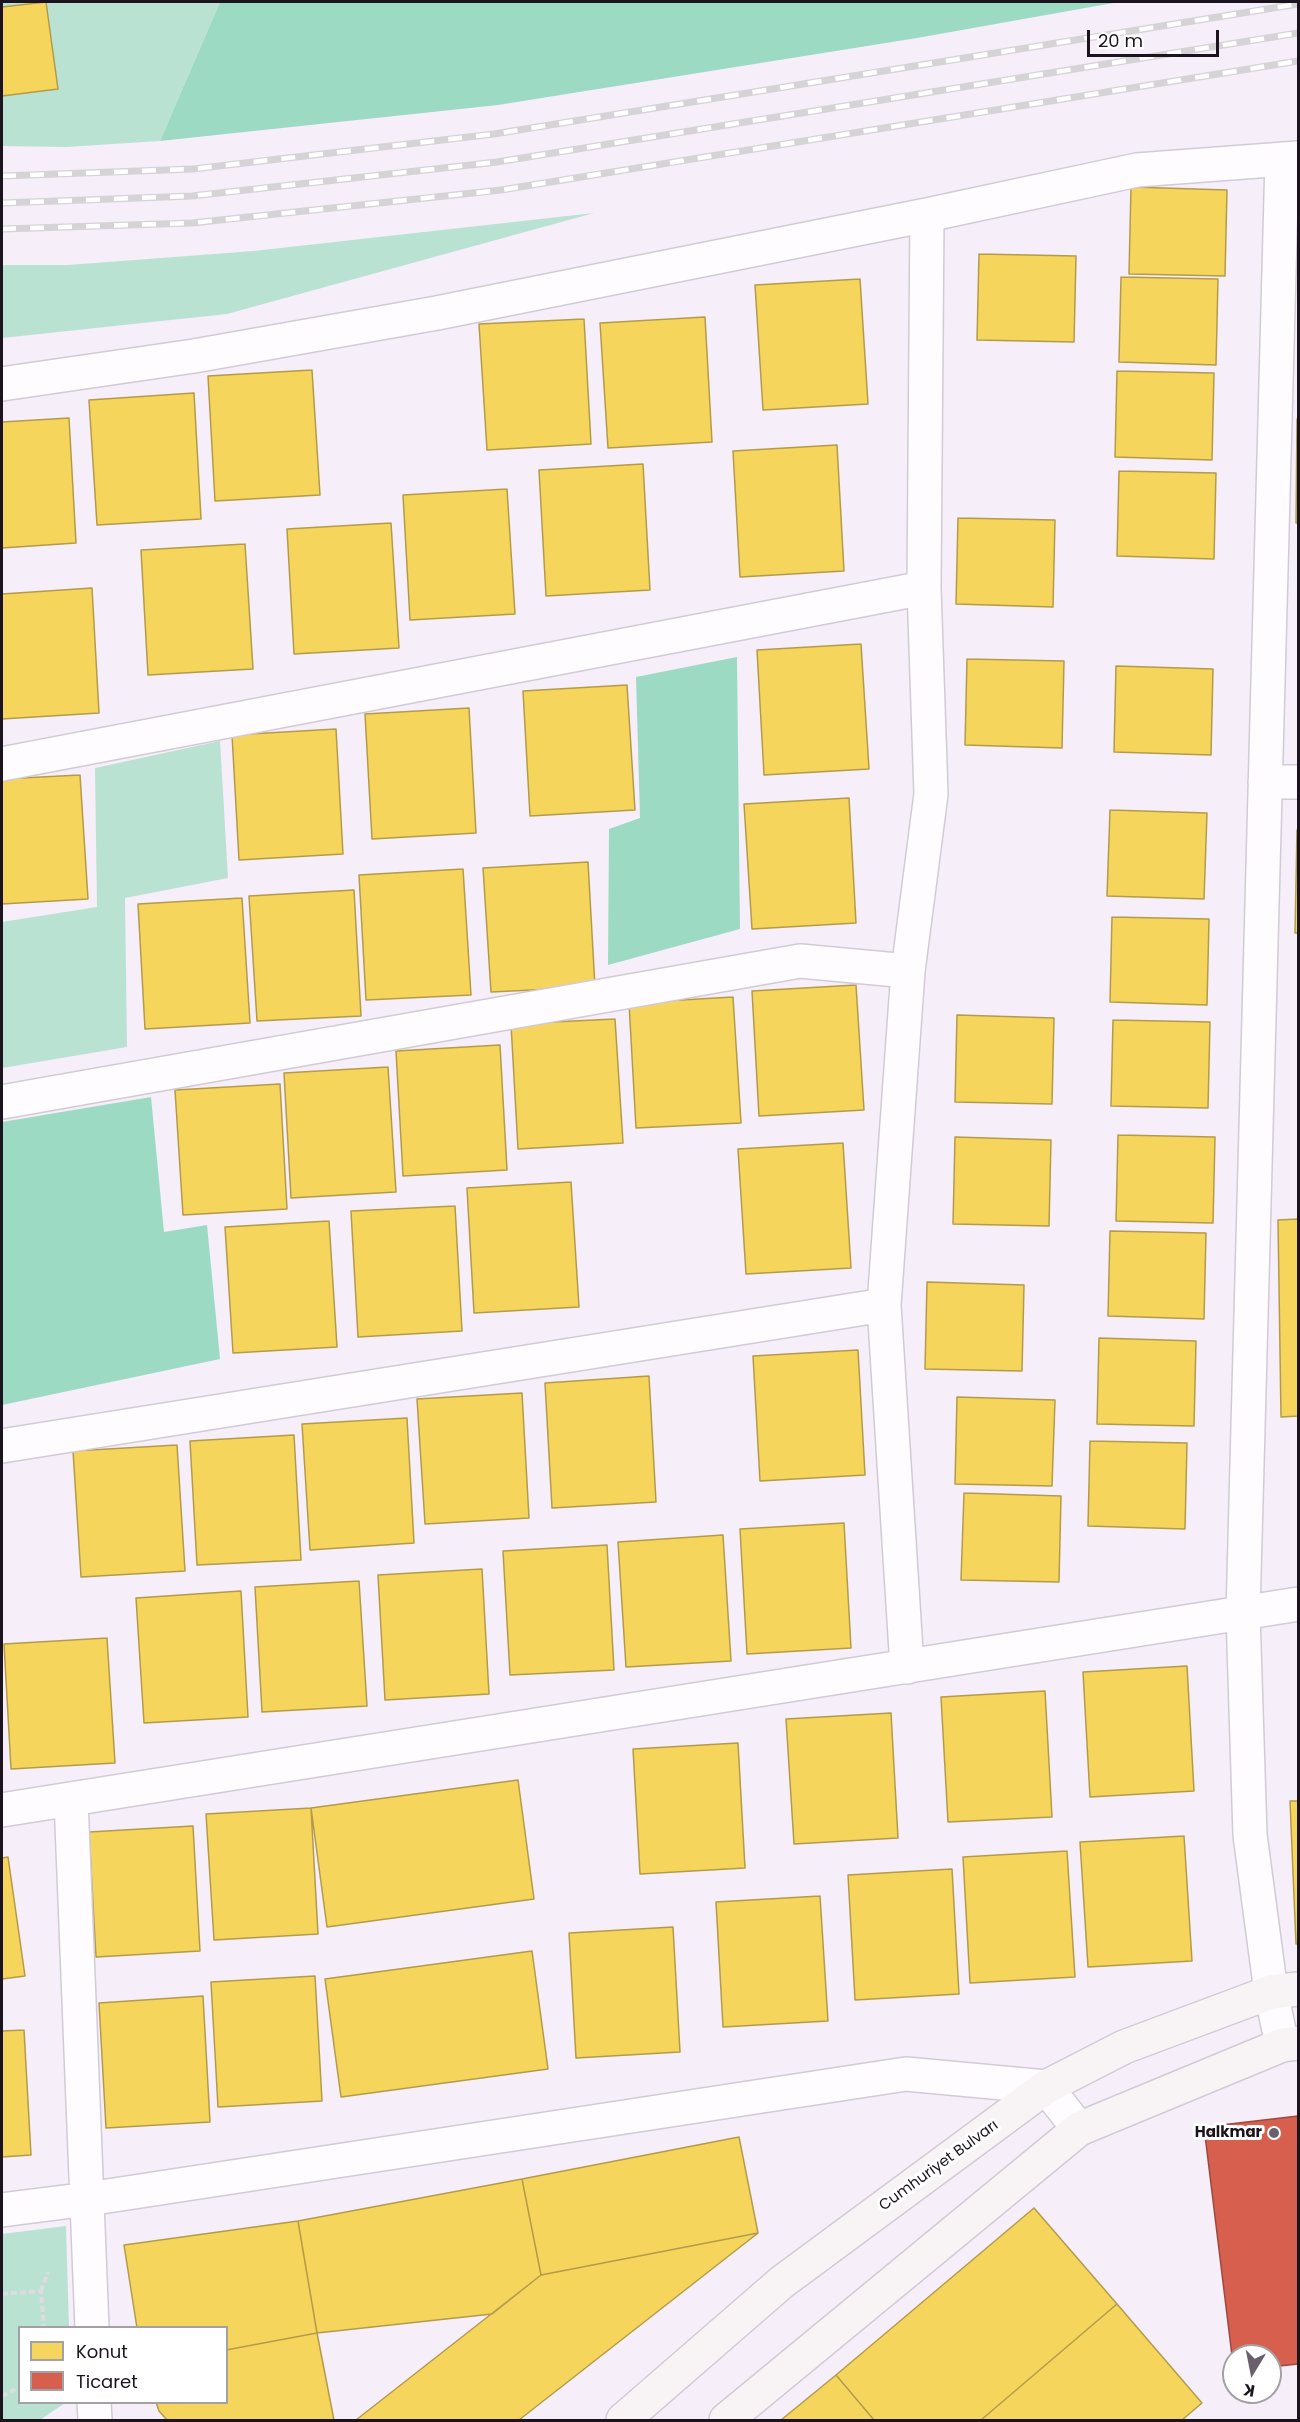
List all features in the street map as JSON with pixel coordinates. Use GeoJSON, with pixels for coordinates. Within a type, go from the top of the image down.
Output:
{"type":"FeatureCollection","features":[{"type":"Feature","properties":{"kind":"main road","name":"Cumhuriyet Bulvarı"},"geometry":{"type":"LineString","coordinates":[[623,2421],[782,2282],[1046,2087],[1124,2048],[1285,1990]]}},
{"type":"Feature","properties":{"kind":"main road"},"geometry":{"type":"LineString","coordinates":[[726,2421],[1079,2129],[1290,2044]]}},
{"type":"Feature","properties":{"kind":"street"},"geometry":{"type":"LineString","coordinates":[[2,384],[194,356],[438,313],[927,215],[1137,170],[1290,158],[1265,782],[1243,1613],[1250,1835],[1285,1990],[1290,2044]]}},
{"type":"Feature","properties":{"kind":"street"},"geometry":{"type":"LineString","coordinates":[[907,1666],[884,1305],[908,971],[931,794],[924,588],[927,215]]}},
{"type":"Feature","properties":{"kind":"street"},"geometry":{"type":"LineString","coordinates":[[2,764],[924,588]]}},
{"type":"Feature","properties":{"kind":"street"},"geometry":{"type":"LineString","coordinates":[[1265,782],[1299,782]]}},
{"type":"Feature","properties":{"kind":"street"},"geometry":{"type":"LineString","coordinates":[[2,1102],[800,961],[908,971]]}},
{"type":"Feature","properties":{"kind":"street"},"geometry":{"type":"LineString","coordinates":[[2,1446],[884,1305]]}},
{"type":"Feature","properties":{"kind":"street"},"geometry":{"type":"LineString","coordinates":[[2,1810],[1299,1604]]}},
{"type":"Feature","properties":{"kind":"street"},"geometry":{"type":"LineString","coordinates":[[70,1799],[92,2326]]}},
{"type":"Feature","properties":{"kind":"street"},"geometry":{"type":"LineString","coordinates":[[2,2210],[88,2199],[906,2074],[1046,2087],[1079,2129]]}},
{"type":"Feature","properties":{"kind":"street"},"geometry":{"type":"LineString","coordinates":[[94,2404],[95,2421]]}},
{"type":"Feature","properties":{"kind":"path"},"geometry":{"type":"LineString","coordinates":[[2,2294],[41,2290],[45,2326]]}},
{"type":"Feature","properties":{"kind":"path"},"geometry":{"type":"LineString","coordinates":[[2,2396],[18,2388]]}},
{"type":"Feature","properties":{"kind":"green space"},"geometry":{"type":"Polygon","coordinates":[[[2,2],[220,2],[160,141],[66,147],[2,146],[2,2]]]}},
{"type":"Feature","properties":{"kind":"green space"},"geometry":{"type":"Polygon","coordinates":[[[220,2],[1119,2],[917,38],[498,105],[160,141],[220,2]]]}},
{"type":"Feature","properties":{"kind":"green space"},"geometry":{"type":"Polygon","coordinates":[[[594,213],[227,314],[2,338],[2,265],[68,265],[254,251],[594,213]]]}},
{"type":"Feature","properties":{"kind":"green space"},"geometry":{"type":"Polygon","coordinates":[[[737,657],[740,929],[608,965],[609,829],[640,818],[636,677],[737,657]]]}},
{"type":"Feature","properties":{"kind":"green space"},"geometry":{"type":"Polygon","coordinates":[[[220,741],[228,878],[125,898],[127,1047],[2,1068],[2,922],[97,907],[95,768],[220,741]]]}},
{"type":"Feature","properties":{"kind":"green space"},"geometry":{"type":"Polygon","coordinates":[[[151,1097],[164,1232],[207,1225],[220,1359],[2,1405],[2,1122],[151,1097]]]}},
{"type":"Feature","properties":{"kind":"green space"},"geometry":{"type":"Polygon","coordinates":[[[66,2226],[69,2326],[18,2326],[18,2404],[64,2404],[40,2420],[2,2420],[2,2234],[66,2226]]]}},
{"type":"Feature","properties":{"kind":"building: Konut"},"geometry":{"type":"Polygon","coordinates":[[[46,2],[58,89],[2,96],[2,7],[46,2]]]}},
{"type":"Feature","properties":{"kind":"building: Konut"},"geometry":{"type":"Polygon","coordinates":[[[1131,187],[1227,190],[1225,276],[1129,274],[1131,187]]]}},
{"type":"Feature","properties":{"kind":"building: Konut"},"geometry":{"type":"Polygon","coordinates":[[[979,254],[1076,256],[1074,342],[977,340],[979,254]]]}},
{"type":"Feature","properties":{"kind":"building: Konut"},"geometry":{"type":"Polygon","coordinates":[[[1121,277],[1218,279],[1216,365],[1119,362],[1121,277]]]}},
{"type":"Feature","properties":{"kind":"building: Konut"},"geometry":{"type":"Polygon","coordinates":[[[860,279],[868,404],[763,410],[755,285],[860,279]]]}},
{"type":"Feature","properties":{"kind":"building: Konut"},"geometry":{"type":"Polygon","coordinates":[[[705,317],[712,442],[608,448],[600,323],[705,317]]]}},
{"type":"Feature","properties":{"kind":"building: Konut"},"geometry":{"type":"Polygon","coordinates":[[[584,319],[591,444],[487,450],[479,324],[584,319]]]}},
{"type":"Feature","properties":{"kind":"building: Konut"},"geometry":{"type":"Polygon","coordinates":[[[312,370],[320,495],[215,501],[208,376],[312,370]]]}},
{"type":"Feature","properties":{"kind":"building: Konut"},"geometry":{"type":"Polygon","coordinates":[[[1117,371],[1214,373],[1212,460],[1115,457],[1117,371]]]}},
{"type":"Feature","properties":{"kind":"building: Konut"},"geometry":{"type":"Polygon","coordinates":[[[194,393],[201,519],[97,525],[89,400],[194,393]]]}},
{"type":"Feature","properties":{"kind":"building: Konut"},"geometry":{"type":"Polygon","coordinates":[[[69,418],[76,543],[2,548],[2,422],[69,418]]]}},
{"type":"Feature","properties":{"kind":"building: Konut"},"geometry":{"type":"Polygon","coordinates":[[[1297,419],[1298,523],[1296,523],[1297,419]]]}},
{"type":"Feature","properties":{"kind":"building: Konut"},"geometry":{"type":"Polygon","coordinates":[[[837,445],[844,571],[740,577],[733,451],[837,445]]]}},
{"type":"Feature","properties":{"kind":"building: Konut"},"geometry":{"type":"Polygon","coordinates":[[[643,464],[650,590],[546,596],[539,470],[643,464]]]}},
{"type":"Feature","properties":{"kind":"building: Konut"},"geometry":{"type":"Polygon","coordinates":[[[1119,471],[1216,473],[1214,559],[1117,556],[1119,471]]]}},
{"type":"Feature","properties":{"kind":"building: Konut"},"geometry":{"type":"Polygon","coordinates":[[[507,489],[515,614],[410,620],[403,495],[507,489]]]}},
{"type":"Feature","properties":{"kind":"building: Konut"},"geometry":{"type":"Polygon","coordinates":[[[958,518],[1055,520],[1053,607],[956,604],[958,518]]]}},
{"type":"Feature","properties":{"kind":"building: Konut"},"geometry":{"type":"Polygon","coordinates":[[[391,523],[399,648],[294,654],[287,529],[391,523]]]}},
{"type":"Feature","properties":{"kind":"building: Konut"},"geometry":{"type":"Polygon","coordinates":[[[245,544],[253,669],[148,675],[141,550],[245,544]]]}},
{"type":"Feature","properties":{"kind":"building: Konut"},"geometry":{"type":"Polygon","coordinates":[[[92,588],[99,713],[2,719],[2,594],[92,588]]]}},
{"type":"Feature","properties":{"kind":"building: Konut"},"geometry":{"type":"Polygon","coordinates":[[[861,644],[869,769],[764,775],[757,650],[861,644]]]}},
{"type":"Feature","properties":{"kind":"building: Konut"},"geometry":{"type":"Polygon","coordinates":[[[967,659],[1064,661],[1062,748],[965,745],[967,659]]]}},
{"type":"Feature","properties":{"kind":"building: Konut"},"geometry":{"type":"Polygon","coordinates":[[[1116,666],[1213,669],[1211,755],[1114,752],[1116,666]]]}},
{"type":"Feature","properties":{"kind":"building: Konut"},"geometry":{"type":"Polygon","coordinates":[[[627,685],[635,810],[530,816],[523,691],[627,685]]]}},
{"type":"Feature","properties":{"kind":"building: Konut"},"geometry":{"type":"Polygon","coordinates":[[[469,708],[476,833],[372,839],[365,714],[469,708]]]}},
{"type":"Feature","properties":{"kind":"building: Konut"},"geometry":{"type":"Polygon","coordinates":[[[336,729],[343,854],[239,860],[232,735],[336,729]]]}},
{"type":"Feature","properties":{"kind":"building: Konut"},"geometry":{"type":"Polygon","coordinates":[[[80,775],[88,899],[2,904],[2,779],[80,775]]]}},
{"type":"Feature","properties":{"kind":"building: Konut"},"geometry":{"type":"Polygon","coordinates":[[[849,798],[856,923],[752,929],[744,804],[849,798]]]}},
{"type":"Feature","properties":{"kind":"building: Konut"},"geometry":{"type":"Polygon","coordinates":[[[1110,810],[1207,813],[1204,899],[1107,896],[1110,810]]]}},
{"type":"Feature","properties":{"kind":"building: Konut"},"geometry":{"type":"Polygon","coordinates":[[[1297,830],[1298,933],[1295,933],[1297,830]]]}},
{"type":"Feature","properties":{"kind":"building: Konut"},"geometry":{"type":"Polygon","coordinates":[[[588,862],[595,987],[491,992],[483,868],[588,862]]]}},
{"type":"Feature","properties":{"kind":"building: Konut"},"geometry":{"type":"Polygon","coordinates":[[[463,869],[471,995],[366,1000],[359,875],[463,869]]]}},
{"type":"Feature","properties":{"kind":"building: Konut"},"geometry":{"type":"Polygon","coordinates":[[[354,890],[361,1016],[257,1021],[249,896],[354,890]]]}},
{"type":"Feature","properties":{"kind":"building: Konut"},"geometry":{"type":"Polygon","coordinates":[[[242,898],[250,1023],[145,1029],[138,904],[242,898]]]}},
{"type":"Feature","properties":{"kind":"building: Konut"},"geometry":{"type":"Polygon","coordinates":[[[1112,917],[1209,919],[1207,1005],[1110,1002],[1112,917]]]}},
{"type":"Feature","properties":{"kind":"building: Konut"},"geometry":{"type":"Polygon","coordinates":[[[856,985],[864,1110],[759,1116],[752,991],[856,985]]]}},
{"type":"Feature","properties":{"kind":"building: Konut"},"geometry":{"type":"Polygon","coordinates":[[[733,997],[741,1123],[636,1128],[629,1003],[733,997]]]}},
{"type":"Feature","properties":{"kind":"building: Konut"},"geometry":{"type":"Polygon","coordinates":[[[957,1015],[1054,1018],[1052,1104],[955,1102],[957,1015]]]}},
{"type":"Feature","properties":{"kind":"building: Konut"},"geometry":{"type":"Polygon","coordinates":[[[615,1019],[623,1143],[518,1149],[511,1024],[615,1019]]]}},
{"type":"Feature","properties":{"kind":"building: Konut"},"geometry":{"type":"Polygon","coordinates":[[[1113,1020],[1210,1022],[1208,1108],[1111,1106],[1113,1020]]]}},
{"type":"Feature","properties":{"kind":"building: Konut"},"geometry":{"type":"Polygon","coordinates":[[[500,1045],[507,1170],[403,1176],[396,1051],[500,1045]]]}},
{"type":"Feature","properties":{"kind":"building: Konut"},"geometry":{"type":"Polygon","coordinates":[[[388,1067],[396,1192],[291,1198],[284,1073],[388,1067]]]}},
{"type":"Feature","properties":{"kind":"building: Konut"},"geometry":{"type":"Polygon","coordinates":[[[280,1084],[287,1209],[183,1215],[175,1090],[280,1084]]]}},
{"type":"Feature","properties":{"kind":"building: Konut"},"geometry":{"type":"Polygon","coordinates":[[[1118,1135],[1215,1137],[1213,1223],[1116,1221],[1118,1135]]]}},
{"type":"Feature","properties":{"kind":"building: Konut"},"geometry":{"type":"Polygon","coordinates":[[[955,1137],[1051,1140],[1049,1226],[953,1224],[955,1137]]]}},
{"type":"Feature","properties":{"kind":"building: Konut"},"geometry":{"type":"Polygon","coordinates":[[[843,1143],[851,1268],[746,1274],[738,1149],[843,1143]]]}},
{"type":"Feature","properties":{"kind":"building: Konut"},"geometry":{"type":"Polygon","coordinates":[[[571,1182],[579,1307],[474,1313],[467,1188],[571,1182]]]}},
{"type":"Feature","properties":{"kind":"building: Konut"},"geometry":{"type":"Polygon","coordinates":[[[455,1206],[462,1331],[358,1337],[351,1211],[455,1206]]]}},
{"type":"Feature","properties":{"kind":"building: Konut"},"geometry":{"type":"Polygon","coordinates":[[[1298,1219],[1298,1416],[1281,1417],[1278,1220],[1298,1219]]]}},
{"type":"Feature","properties":{"kind":"building: Konut"},"geometry":{"type":"Polygon","coordinates":[[[329,1221],[337,1347],[233,1353],[225,1227],[329,1221]]]}},
{"type":"Feature","properties":{"kind":"building: Konut"},"geometry":{"type":"Polygon","coordinates":[[[1110,1231],[1206,1233],[1204,1319],[1108,1316],[1110,1231]]]}},
{"type":"Feature","properties":{"kind":"building: Konut"},"geometry":{"type":"Polygon","coordinates":[[[927,1282],[1024,1285],[1022,1371],[925,1369],[927,1282]]]}},
{"type":"Feature","properties":{"kind":"building: Konut"},"geometry":{"type":"Polygon","coordinates":[[[1099,1338],[1196,1341],[1194,1426],[1097,1424],[1099,1338]]]}},
{"type":"Feature","properties":{"kind":"building: Konut"},"geometry":{"type":"Polygon","coordinates":[[[858,1350],[865,1475],[760,1481],[753,1356],[858,1350]]]}},
{"type":"Feature","properties":{"kind":"building: Konut"},"geometry":{"type":"Polygon","coordinates":[[[649,1376],[656,1502],[552,1508],[545,1383],[649,1376]]]}},
{"type":"Feature","properties":{"kind":"building: Konut"},"geometry":{"type":"Polygon","coordinates":[[[522,1393],[529,1518],[425,1524],[417,1399],[522,1393]]]}},
{"type":"Feature","properties":{"kind":"building: Konut"},"geometry":{"type":"Polygon","coordinates":[[[957,1397],[1055,1400],[1052,1486],[955,1484],[957,1397]]]}},
{"type":"Feature","properties":{"kind":"building: Konut"},"geometry":{"type":"Polygon","coordinates":[[[407,1418],[414,1543],[310,1550],[302,1424],[407,1418]]]}},
{"type":"Feature","properties":{"kind":"building: Konut"},"geometry":{"type":"Polygon","coordinates":[[[294,1435],[301,1560],[197,1565],[190,1441],[294,1435]]]}},
{"type":"Feature","properties":{"kind":"building: Konut"},"geometry":{"type":"Polygon","coordinates":[[[1090,1441],[1187,1443],[1185,1529],[1088,1526],[1090,1441]]]}},
{"type":"Feature","properties":{"kind":"building: Konut"},"geometry":{"type":"Polygon","coordinates":[[[177,1445],[185,1571],[81,1577],[73,1451],[177,1445]]]}},
{"type":"Feature","properties":{"kind":"building: Konut"},"geometry":{"type":"Polygon","coordinates":[[[964,1493],[1061,1496],[1059,1582],[961,1580],[964,1493]]]}},
{"type":"Feature","properties":{"kind":"building: Konut"},"geometry":{"type":"Polygon","coordinates":[[[844,1523],[851,1648],[747,1654],[740,1529],[844,1523]]]}},
{"type":"Feature","properties":{"kind":"building: Konut"},"geometry":{"type":"Polygon","coordinates":[[[723,1535],[731,1661],[626,1667],[618,1542],[723,1535]]]}},
{"type":"Feature","properties":{"kind":"building: Konut"},"geometry":{"type":"Polygon","coordinates":[[[607,1545],[614,1670],[510,1675],[503,1551],[607,1545]]]}},
{"type":"Feature","properties":{"kind":"building: Konut"},"geometry":{"type":"Polygon","coordinates":[[[482,1569],[489,1694],[385,1700],[378,1575],[482,1569]]]}},
{"type":"Feature","properties":{"kind":"building: Konut"},"geometry":{"type":"Polygon","coordinates":[[[359,1581],[367,1706],[262,1712],[255,1587],[359,1581]]]}},
{"type":"Feature","properties":{"kind":"building: Konut"},"geometry":{"type":"Polygon","coordinates":[[[241,1591],[248,1717],[144,1723],[136,1598],[241,1591]]]}},
{"type":"Feature","properties":{"kind":"building: Konut"},"geometry":{"type":"Polygon","coordinates":[[[107,1638],[115,1763],[11,1769],[4,1644],[107,1638]]]}},
{"type":"Feature","properties":{"kind":"building: Konut"},"geometry":{"type":"Polygon","coordinates":[[[1187,1666],[1194,1791],[1090,1797],[1083,1672],[1187,1666]]]}},
{"type":"Feature","properties":{"kind":"building: Konut"},"geometry":{"type":"Polygon","coordinates":[[[1045,1691],[1052,1817],[948,1822],[941,1697],[1045,1691]]]}},
{"type":"Feature","properties":{"kind":"building: Konut"},"geometry":{"type":"Polygon","coordinates":[[[891,1713],[898,1838],[794,1844],[786,1719],[891,1713]]]}},
{"type":"Feature","properties":{"kind":"building: Konut"},"geometry":{"type":"Polygon","coordinates":[[[738,1743],[745,1868],[640,1874],[633,1749],[738,1743]]]}},
{"type":"Feature","properties":{"kind":"building: Konut"},"geometry":{"type":"Polygon","coordinates":[[[518,1780],[534,1899],[327,1927],[311,1808],[518,1780]]]}},
{"type":"Feature","properties":{"kind":"building: Konut"},"geometry":{"type":"Polygon","coordinates":[[[1290,1801],[1298,1801],[1298,1944],[1296,1944],[1290,1801]]]}},
{"type":"Feature","properties":{"kind":"building: Konut"},"geometry":{"type":"Polygon","coordinates":[[[311,1808],[318,1934],[214,1940],[206,1814],[311,1808]]]}},
{"type":"Feature","properties":{"kind":"building: Konut"},"geometry":{"type":"Polygon","coordinates":[[[193,1826],[200,1951],[96,1957],[89,1832],[193,1826]]]}},
{"type":"Feature","properties":{"kind":"building: Konut"},"geometry":{"type":"Polygon","coordinates":[[[1184,1836],[1192,1961],[1088,1967],[1080,1842],[1184,1836]]]}},
{"type":"Feature","properties":{"kind":"building: Konut"},"geometry":{"type":"Polygon","coordinates":[[[1067,1851],[1075,1977],[970,1983],[963,1857],[1067,1851]]]}},
{"type":"Feature","properties":{"kind":"building: Konut"},"geometry":{"type":"Polygon","coordinates":[[[8,1857],[25,1976],[2,1979],[2,1858],[8,1857]]]}},
{"type":"Feature","properties":{"kind":"building: Konut"},"geometry":{"type":"Polygon","coordinates":[[[952,1869],[959,1994],[855,2000],[848,1875],[952,1869]]]}},
{"type":"Feature","properties":{"kind":"building: Konut"},"geometry":{"type":"Polygon","coordinates":[[[820,1896],[828,2021],[723,2027],[716,1902],[820,1896]]]}},
{"type":"Feature","properties":{"kind":"building: Konut"},"geometry":{"type":"Polygon","coordinates":[[[673,1927],[680,2052],[576,2058],[569,1933],[673,1927]]]}},
{"type":"Feature","properties":{"kind":"building: Konut"},"geometry":{"type":"Polygon","coordinates":[[[532,1951],[548,2069],[341,2097],[325,1979],[532,1951]]]}},
{"type":"Feature","properties":{"kind":"building: Konut"},"geometry":{"type":"Polygon","coordinates":[[[315,1976],[322,2101],[218,2107],[211,1982],[315,1976]]]}},
{"type":"Feature","properties":{"kind":"building: Konut"},"geometry":{"type":"Polygon","coordinates":[[[203,1996],[210,2122],[106,2128],[99,2003],[203,1996]]]}},
{"type":"Feature","properties":{"kind":"building: Konut"},"geometry":{"type":"Polygon","coordinates":[[[24,2030],[31,2155],[2,2157],[2,2031],[24,2030]]]}},
{"type":"Feature","properties":{"kind":"building: Konut"},"geometry":{"type":"Polygon","coordinates":[[[739,2137],[758,2233],[541,2275],[522,2179],[739,2137]]]}},
{"type":"Feature","properties":{"kind":"building: Konut"},"geometry":{"type":"Polygon","coordinates":[[[522,2179],[541,2275],[492,2314],[317,2333],[298,2221],[522,2179]]]}},
{"type":"Feature","properties":{"kind":"building: Konut"},"geometry":{"type":"Polygon","coordinates":[[[1034,2208],[1117,2304],[981,2420],[874,2420],[836,2375],[1034,2208]]]}},
{"type":"Feature","properties":{"kind":"building: Konut"},"geometry":{"type":"Polygon","coordinates":[[[298,2221],[317,2333],[228,2350],[228,2326],[137,2326],[124,2245],[298,2221]]]}},
{"type":"Feature","properties":{"kind":"building: Konut"},"geometry":{"type":"Polygon","coordinates":[[[758,2233],[519,2420],[356,2420],[541,2275],[758,2233]]]}},
{"type":"Feature","properties":{"kind":"building: Konut"},"geometry":{"type":"Polygon","coordinates":[[[1117,2304],[1202,2403],[1182,2420],[981,2420],[1117,2304]]]}},
{"type":"Feature","properties":{"kind":"building: Konut"},"geometry":{"type":"Polygon","coordinates":[[[317,2333],[334,2420],[167,2420],[159,2411],[157,2404],[228,2404],[228,2350],[317,2333]]]}},
{"type":"Feature","properties":{"kind":"building: Konut"},"geometry":{"type":"Polygon","coordinates":[[[836,2375],[874,2420],[781,2420],[836,2375]]]}},
{"type":"Feature","properties":{"kind":"building: Ticaret"},"geometry":{"type":"Polygon","coordinates":[[[1298,2116],[1298,2364],[1282,2366],[1282,2344],[1231,2344],[1204,2127],[1298,2116]]]}},
{"type":"Feature","properties":{"kind":"railway"},"geometry":{"type":"LineString","coordinates":[[2,176],[193,169],[494,134],[1298,4]]}},
{"type":"Feature","properties":{"kind":"railway"},"geometry":{"type":"LineString","coordinates":[[2,203],[192,196],[497,162],[1298,33]]}},
{"type":"Feature","properties":{"kind":"railway"},"geometry":{"type":"LineString","coordinates":[[2,229],[192,223],[501,190],[1298,61]]}},
{"type":"Feature","properties":{"kind":"place","name":"Halkmar"},"geometry":{"type":"Point","coordinates":[1274,2133]}}]}
